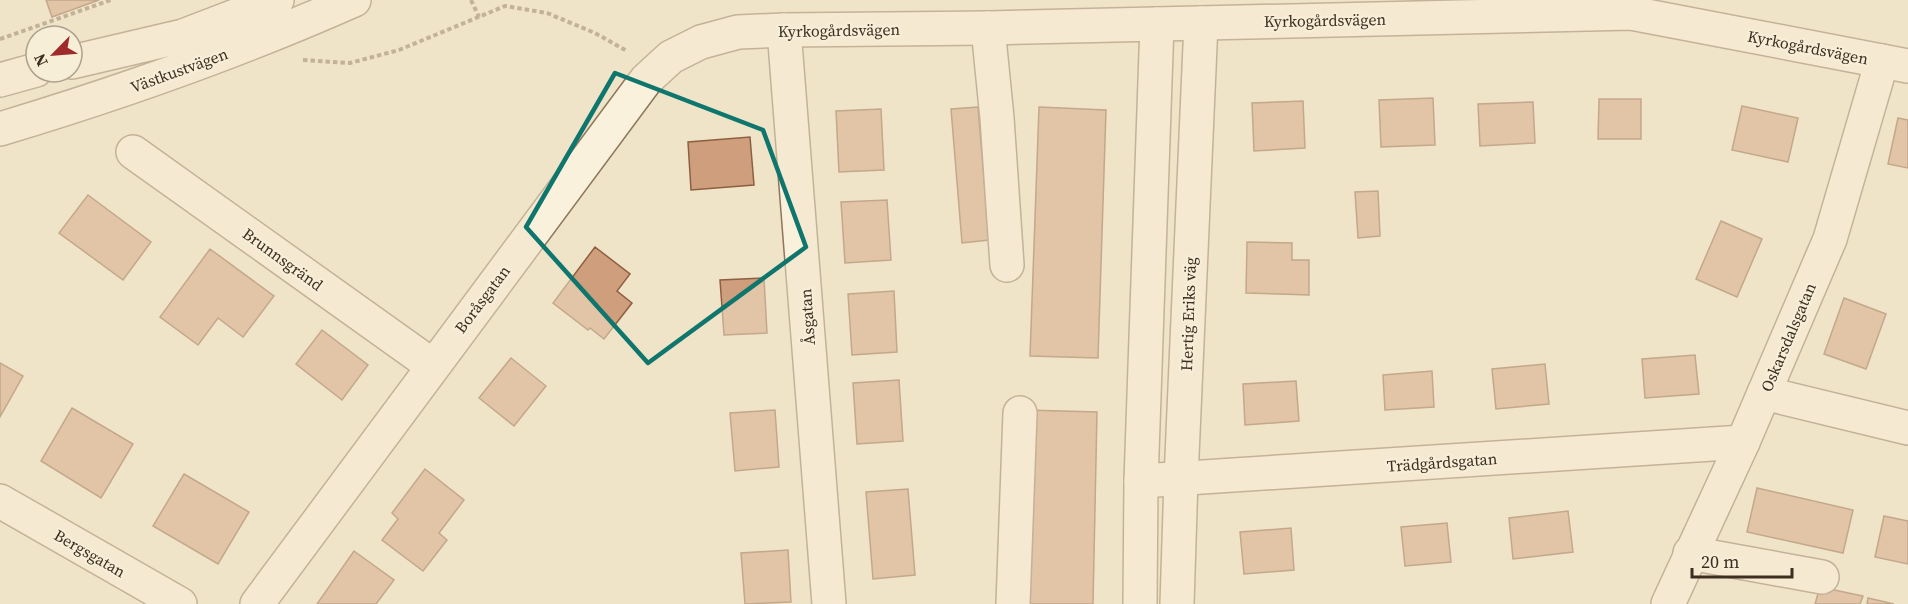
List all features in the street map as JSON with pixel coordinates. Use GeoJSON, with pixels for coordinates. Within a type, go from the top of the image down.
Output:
{"type":"FeatureCollection","features":[{"type":"Feature","properties":{"kind":"street","name":"Västkustvägen"},"geometry":{"type":"LineString","coordinates":[[84,59],[183,36],[277,0]]}},
{"type":"Feature","properties":{"kind":"street","name":"Västkustvägen"},"geometry":{"type":"LineString","coordinates":[[0,129],[99,99],[289,29],[354,0]]}},
{"type":"Feature","properties":{"kind":"street","name":"Kyrkogårdsvägen"},"geometry":{"type":"LineString","coordinates":[[738,32],[988,28],[1179,18],[1631,13],[1895,64]]}},
{"type":"Feature","properties":{"kind":"street"},"geometry":{"type":"LineString","coordinates":[[1140,604],[1141,481],[1179,18]]}},
{"type":"Feature","properties":{"kind":"street","name":"Hertig Eriks väg"},"geometry":{"type":"LineString","coordinates":[[1177,604],[1181,479],[1179,18]]}},
{"type":"Feature","properties":{"kind":"street"},"geometry":{"type":"LineString","coordinates":[[988,28],[1007,265]]}},
{"type":"Feature","properties":{"kind":"street","name":"Åsgatan"},"geometry":{"type":"LineString","coordinates":[[784,30],[829,604]]}},
{"type":"Feature","properties":{"kind":"street","name":"Boråsgatan"},"geometry":{"type":"LineString","coordinates":[[257,604],[646,80],[671,57],[701,42],[738,32]]}},
{"type":"Feature","properties":{"kind":"street","name":"Oskarsdalsgatan"},"geometry":{"type":"LineString","coordinates":[[1668,604],[1743,442],[1830,239],[1895,64]]}},
{"type":"Feature","properties":{"kind":"street"},"geometry":{"type":"LineString","coordinates":[[0,80],[24,73]]}},
{"type":"Feature","properties":{"kind":"street","name":"Brunnsgränd"},"geometry":{"type":"LineString","coordinates":[[133,152],[433,366]]}},
{"type":"Feature","properties":{"kind":"street"},"geometry":{"type":"LineString","coordinates":[[1764,393],[1908,428]]}},
{"type":"Feature","properties":{"kind":"street"},"geometry":{"type":"LineString","coordinates":[[1013,604],[1020,414]]}},
{"type":"Feature","properties":{"kind":"street","name":"Trädgårdsgatan"},"geometry":{"type":"LineString","coordinates":[[1141,481],[1743,442]]}},
{"type":"Feature","properties":{"kind":"street","name":"Bergsgatan"},"geometry":{"type":"LineString","coordinates":[[0,501],[180,604]]}},
{"type":"Feature","properties":{"kind":"street"},"geometry":{"type":"LineString","coordinates":[[1690,553],[1822,577]]}},
{"type":"Feature","properties":{"kind":"path"},"geometry":{"type":"LineString","coordinates":[[0,39],[111,0]]}},
{"type":"Feature","properties":{"kind":"path"},"geometry":{"type":"LineString","coordinates":[[471,0],[479,17]]}},
{"type":"Feature","properties":{"kind":"path"},"geometry":{"type":"LineString","coordinates":[[294,62],[306,59],[351,63],[399,50],[505,6],[547,14],[610,40],[655,70]]}},
{"type":"Feature","properties":{"kind":"highlighted area"},"geometry":{"type":"Polygon","coordinates":[[[615,73],[763,130],[806,247],[648,363],[526,227],[615,73]]]}},
{"type":"Feature","properties":{"kind":"building"},"geometry":{"type":"Polygon","coordinates":[[[46,0],[99,0],[52,17],[46,0]]]}},
{"type":"Feature","properties":{"kind":"building"},"geometry":{"type":"Polygon","coordinates":[[[1433,98],[1435,145],[1381,147],[1379,100],[1433,98]]]}},
{"type":"Feature","properties":{"kind":"building"},"geometry":{"type":"Polygon","coordinates":[[[1599,99],[1641,99],[1641,139],[1598,139],[1599,99]]]}},
{"type":"Feature","properties":{"kind":"building"},"geometry":{"type":"Polygon","coordinates":[[[1303,101],[1305,148],[1254,151],[1252,103],[1303,101]]]}},
{"type":"Feature","properties":{"kind":"building"},"geometry":{"type":"Polygon","coordinates":[[[1533,102],[1535,143],[1480,146],[1478,104],[1533,102]]]}},
{"type":"Feature","properties":{"kind":"building"},"geometry":{"type":"Polygon","coordinates":[[[1742,106],[1798,118],[1788,162],[1732,150],[1742,106]]]}},
{"type":"Feature","properties":{"kind":"building"},"geometry":{"type":"Polygon","coordinates":[[[978,107],[989,240],[962,243],[951,109],[978,107]]]}},
{"type":"Feature","properties":{"kind":"building"},"geometry":{"type":"Polygon","coordinates":[[[1039,107],[1106,110],[1098,358],[1030,356],[1039,107]]]}},
{"type":"Feature","properties":{"kind":"building"},"geometry":{"type":"Polygon","coordinates":[[[881,109],[884,170],[839,172],[836,111],[881,109]]]}},
{"type":"Feature","properties":{"kind":"building"},"geometry":{"type":"Polygon","coordinates":[[[1898,118],[1908,120],[1908,168],[1888,164],[1898,118]]]}},
{"type":"Feature","properties":{"kind":"building"},"geometry":{"type":"Polygon","coordinates":[[[750,137],[754,185],[691,190],[688,142],[750,137]]]}},
{"type":"Feature","properties":{"kind":"building"},"geometry":{"type":"Polygon","coordinates":[[[1378,191],[1380,236],[1358,238],[1355,192],[1378,191]]]}},
{"type":"Feature","properties":{"kind":"building"},"geometry":{"type":"Polygon","coordinates":[[[88,195],[151,242],[123,280],[59,233],[88,195]]]}},
{"type":"Feature","properties":{"kind":"building"},"geometry":{"type":"Polygon","coordinates":[[[887,200],[891,260],[845,263],[841,202],[887,200]]]}},
{"type":"Feature","properties":{"kind":"building"},"geometry":{"type":"Polygon","coordinates":[[[1721,221],[1762,239],[1737,297],[1696,279],[1721,221]]]}},
{"type":"Feature","properties":{"kind":"building"},"geometry":{"type":"Polygon","coordinates":[[[1247,242],[1292,243],[1292,260],[1309,260],[1309,295],[1246,293],[1247,242]]]}},
{"type":"Feature","properties":{"kind":"building"},"geometry":{"type":"Polygon","coordinates":[[[595,247],[630,274],[617,291],[632,303],[604,339],[590,328],[588,330],[553,303],[595,247]]]}},
{"type":"Feature","properties":{"kind":"building"},"geometry":{"type":"Polygon","coordinates":[[[210,249],[274,296],[243,337],[218,318],[198,345],[160,317],[210,249]]]}},
{"type":"Feature","properties":{"kind":"building"},"geometry":{"type":"Polygon","coordinates":[[[764,278],[767,333],[724,335],[720,280],[764,278]]]}},
{"type":"Feature","properties":{"kind":"building"},"geometry":{"type":"Polygon","coordinates":[[[894,291],[897,352],[852,355],[848,294],[894,291]]]}},
{"type":"Feature","properties":{"kind":"building"},"geometry":{"type":"Polygon","coordinates":[[[1844,298],[1886,314],[1866,369],[1824,354],[1844,298]]]}},
{"type":"Feature","properties":{"kind":"building"},"geometry":{"type":"Polygon","coordinates":[[[322,330],[368,365],[342,400],[296,364],[322,330]]]}},
{"type":"Feature","properties":{"kind":"building"},"geometry":{"type":"Polygon","coordinates":[[[1695,355],[1699,394],[1645,398],[1642,359],[1695,355]]]}},
{"type":"Feature","properties":{"kind":"building"},"geometry":{"type":"Polygon","coordinates":[[[511,358],[546,386],[514,426],[479,398],[511,358]]]}},
{"type":"Feature","properties":{"kind":"building"},"geometry":{"type":"Polygon","coordinates":[[[0,363],[23,376],[0,417],[0,363]]]}},
{"type":"Feature","properties":{"kind":"building"},"geometry":{"type":"Polygon","coordinates":[[[1545,364],[1549,404],[1496,409],[1492,369],[1545,364]]]}},
{"type":"Feature","properties":{"kind":"building"},"geometry":{"type":"Polygon","coordinates":[[[1432,371],[1434,407],[1385,410],[1383,375],[1432,371]]]}},
{"type":"Feature","properties":{"kind":"building"},"geometry":{"type":"Polygon","coordinates":[[[899,380],[903,441],[857,444],[853,383],[899,380]]]}},
{"type":"Feature","properties":{"kind":"building"},"geometry":{"type":"Polygon","coordinates":[[[1296,381],[1299,421],[1245,425],[1243,384],[1296,381]]]}},
{"type":"Feature","properties":{"kind":"building"},"geometry":{"type":"Polygon","coordinates":[[[72,408],[133,444],[101,498],[41,461],[72,408]]]}},
{"type":"Feature","properties":{"kind":"building"},"geometry":{"type":"Polygon","coordinates":[[[775,410],[779,467],[735,471],[730,413],[775,410]]]}},
{"type":"Feature","properties":{"kind":"building"},"geometry":{"type":"Polygon","coordinates":[[[1026,410],[1097,412],[1093,604],[1021,604],[1026,410]]]}},
{"type":"Feature","properties":{"kind":"building"},"geometry":{"type":"Polygon","coordinates":[[[425,469],[464,500],[439,533],[447,540],[423,571],[382,540],[398,519],[392,513],[425,469]]]}},
{"type":"Feature","properties":{"kind":"building"},"geometry":{"type":"Polygon","coordinates":[[[184,474],[249,512],[218,564],[153,526],[184,474]]]}},
{"type":"Feature","properties":{"kind":"building"},"geometry":{"type":"Polygon","coordinates":[[[1757,488],[1853,510],[1843,553],[1747,532],[1757,488]]]}},
{"type":"Feature","properties":{"kind":"building"},"geometry":{"type":"Polygon","coordinates":[[[908,489],[915,575],[873,579],[866,492],[908,489]]]}},
{"type":"Feature","properties":{"kind":"building"},"geometry":{"type":"Polygon","coordinates":[[[1568,511],[1573,552],[1513,559],[1509,518],[1568,511]]]}},
{"type":"Feature","properties":{"kind":"building"},"geometry":{"type":"Polygon","coordinates":[[[1884,516],[1908,521],[1908,564],[1875,557],[1884,516]]]}},
{"type":"Feature","properties":{"kind":"building"},"geometry":{"type":"Polygon","coordinates":[[[1447,523],[1451,562],[1405,566],[1401,527],[1447,523]]]}},
{"type":"Feature","properties":{"kind":"building"},"geometry":{"type":"Polygon","coordinates":[[[1291,528],[1294,570],[1244,574],[1240,532],[1291,528]]]}},
{"type":"Feature","properties":{"kind":"building"},"geometry":{"type":"Polygon","coordinates":[[[788,550],[791,602],[745,604],[741,553],[788,550]]]}},
{"type":"Feature","properties":{"kind":"building"},"geometry":{"type":"Polygon","coordinates":[[[354,551],[394,580],[376,604],[317,604],[354,551]]]}},
{"type":"Feature","properties":{"kind":"building"},"geometry":{"type":"Polygon","coordinates":[[[1820,587],[1863,596],[1860,604],[1815,604],[1820,587]]]}},
{"type":"Feature","properties":{"kind":"building"},"geometry":{"type":"Polygon","coordinates":[[[1868,598],[1894,604],[1867,604],[1868,598]]]}}]}
